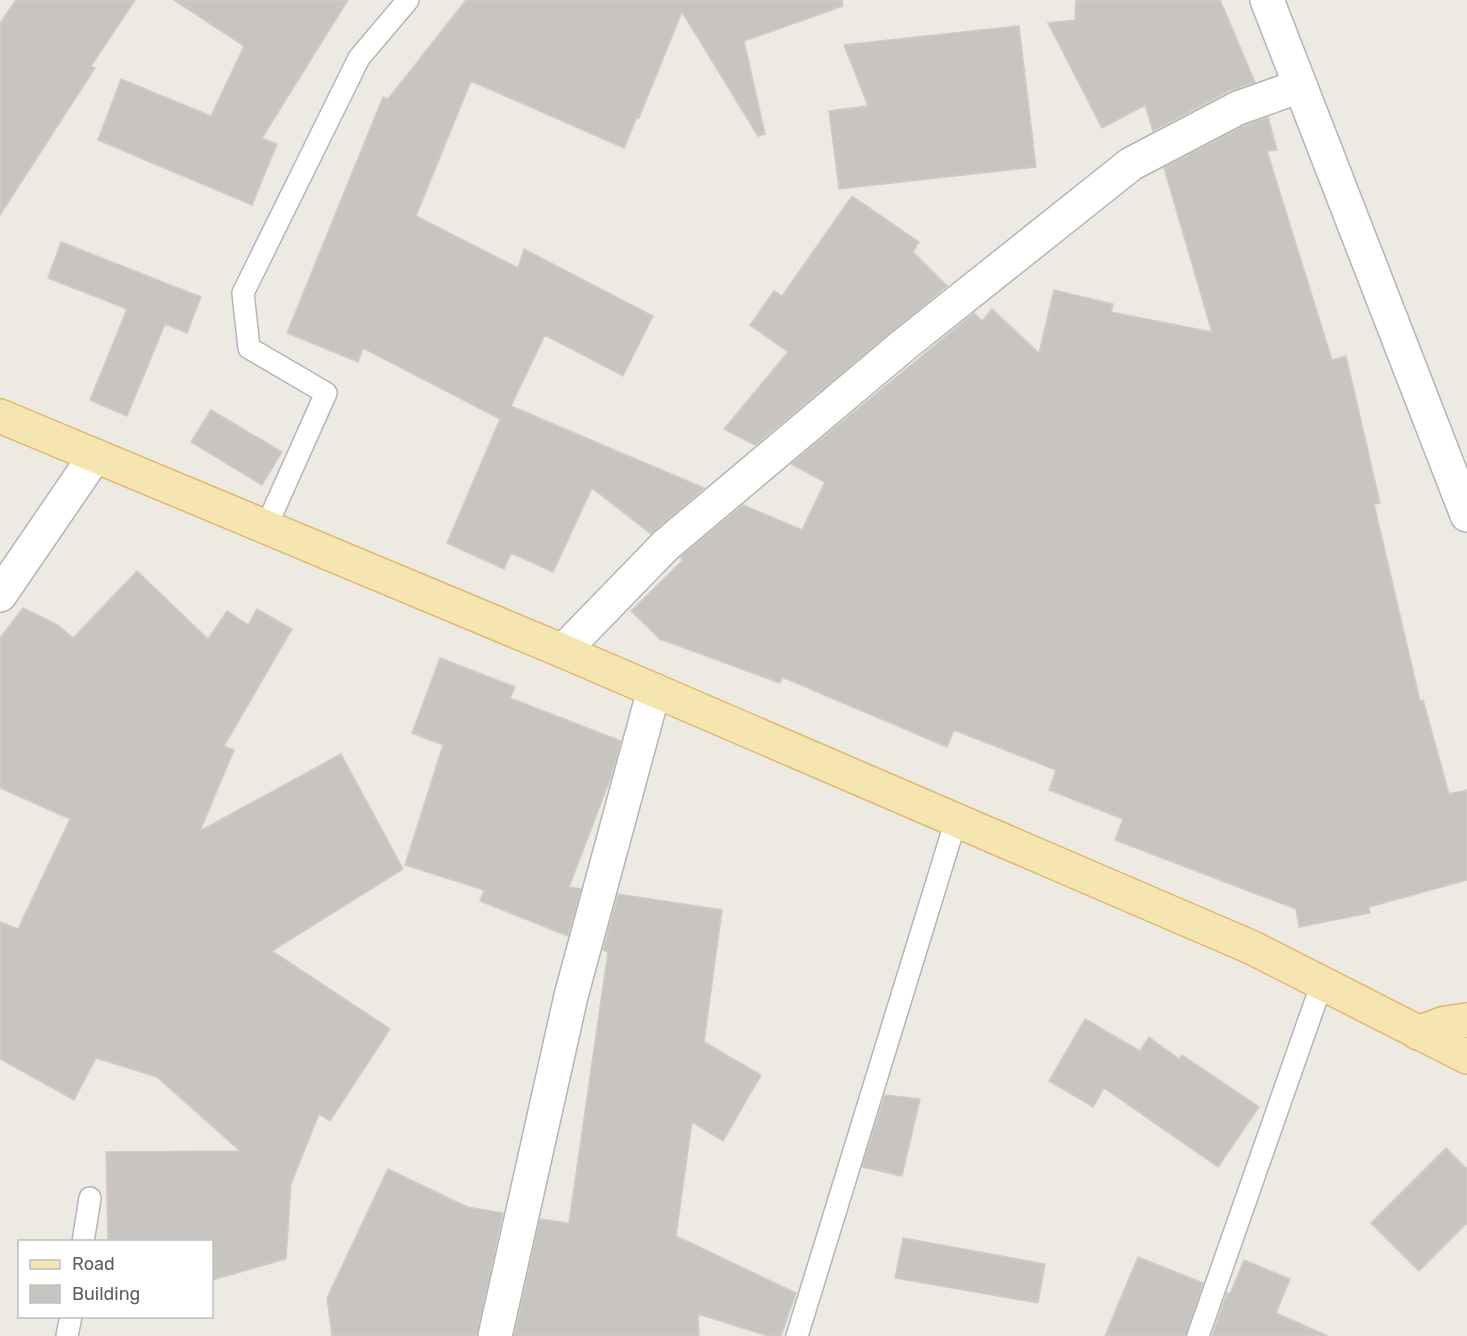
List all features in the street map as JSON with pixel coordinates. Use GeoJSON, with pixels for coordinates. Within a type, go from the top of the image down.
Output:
{"type":"FeatureCollection","features":[{"type":"Feature","properties":{"kind":"main road"},"geometry":{"type":"LineString","coordinates":[[0,416],[563,651],[1253,948],[1467,1058]]}},
{"type":"Feature","properties":{"kind":"main road"},"geometry":{"type":"LineString","coordinates":[[1418,1033],[1445,1023],[1467,1020]]}},
{"type":"Feature","properties":{"kind":"street"},"geometry":{"type":"LineString","coordinates":[[1267,0],[1467,515]]}},
{"type":"Feature","properties":{"kind":"street"},"geometry":{"type":"LineString","coordinates":[[563,651],[666,545],[904,344],[1131,164],[1238,108],[1300,86]]}},
{"type":"Feature","properties":{"kind":"street"},"geometry":{"type":"LineString","coordinates":[[0,595],[95,456]]}},
{"type":"Feature","properties":{"kind":"street"},"geometry":{"type":"LineString","coordinates":[[495,1336],[571,996],[654,690]]}},
{"type":"Feature","properties":{"kind":"lane"},"geometry":{"type":"LineString","coordinates":[[266,527],[326,393],[249,348],[243,293],[359,58],[408,0]]}},
{"type":"Feature","properties":{"kind":"lane"},"geometry":{"type":"LineString","coordinates":[[797,1336],[956,820]]}},
{"type":"Feature","properties":{"kind":"lane"},"geometry":{"type":"LineString","coordinates":[[1198,1336],[1322,983]]}},
{"type":"Feature","properties":{"kind":"lane"},"geometry":{"type":"LineString","coordinates":[[83,1240],[90,1198]]}},
{"type":"Feature","properties":{"kind":"lane"},"geometry":{"type":"LineString","coordinates":[[67,1336],[71,1318]]}},
{"type":"Feature","properties":{"kind":"building"},"geometry":{"type":"Polygon","coordinates":[[[16,0],[135,0],[91,66],[95,68],[0,215],[0,23],[16,0]]]}},
{"type":"Feature","properties":{"kind":"building"},"geometry":{"type":"Polygon","coordinates":[[[174,0],[348,0],[262,138],[277,144],[252,205],[98,140],[121,79],[211,116],[244,46],[174,0]]]}},
{"type":"Feature","properties":{"kind":"building"},"geometry":{"type":"Polygon","coordinates":[[[466,0],[842,0],[843,6],[744,41],[765,134],[758,136],[682,12],[639,118],[637,117],[624,148],[471,81],[416,216],[518,268],[524,249],[653,316],[623,376],[545,335],[511,406],[704,488],[651,534],[592,488],[553,572],[511,553],[504,569],[447,543],[500,419],[363,348],[358,362],[287,333],[383,97],[388,99],[466,0]]]}},
{"type":"Feature","properties":{"kind":"building"},"geometry":{"type":"Polygon","coordinates":[[[1076,0],[1220,0],[1255,82],[1229,91],[1153,131],[1145,105],[1102,128],[1048,23],[1075,20],[1076,0]]]}},
{"type":"Feature","properties":{"kind":"building"},"geometry":{"type":"Polygon","coordinates":[[[1019,26],[1036,167],[839,189],[829,111],[868,106],[844,45],[1019,26]]]}},
{"type":"Feature","properties":{"kind":"building"},"geometry":{"type":"Polygon","coordinates":[[[1268,117],[1277,150],[1267,151],[1332,360],[1346,356],[1380,503],[1374,504],[1420,701],[1423,700],[1449,794],[1467,790],[1467,880],[1369,907],[1370,913],[1299,927],[1296,909],[1115,840],[1123,819],[1049,790],[1056,770],[954,730],[947,747],[782,677],[780,683],[660,639],[631,611],[683,560],[680,557],[743,505],[802,530],[825,482],[791,464],[974,313],[982,321],[992,309],[1039,353],[1054,290],[1113,304],[1111,312],[1212,332],[1164,168],[1246,125],[1268,117]]]}},
{"type":"Feature","properties":{"kind":"building"},"geometry":{"type":"Polygon","coordinates":[[[852,196],[919,242],[913,252],[947,286],[755,445],[724,429],[788,352],[750,325],[774,291],[782,296],[852,196]]]}},
{"type":"Feature","properties":{"kind":"building"},"geometry":{"type":"Polygon","coordinates":[[[61,242],[201,297],[187,333],[165,324],[127,416],[90,400],[127,309],[48,278],[61,242]]]}},
{"type":"Feature","properties":{"kind":"building"},"geometry":{"type":"Polygon","coordinates":[[[211,410],[282,452],[262,485],[191,442],[211,410]]]}},
{"type":"Feature","properties":{"kind":"building"},"geometry":{"type":"Polygon","coordinates":[[[137,571],[208,639],[227,611],[248,625],[257,609],[292,629],[224,746],[234,750],[200,831],[341,754],[403,869],[272,951],[390,1029],[330,1121],[319,1114],[291,1184],[286,1259],[213,1280],[213,1240],[108,1240],[106,1152],[240,1151],[157,1077],[96,1058],[74,1100],[0,1059],[0,922],[18,929],[70,819],[0,788],[0,638],[23,608],[58,625],[73,638],[137,571]]]}},
{"type":"Feature","properties":{"kind":"building"},"geometry":{"type":"Polygon","coordinates":[[[440,658],[515,687],[510,698],[621,741],[611,777],[569,887],[581,889],[568,936],[480,901],[484,890],[405,865],[443,745],[412,733],[440,658]]]}},
{"type":"Feature","properties":{"kind":"building"},"geometry":{"type":"Polygon","coordinates":[[[618,894],[722,910],[704,1042],[761,1075],[723,1141],[692,1122],[676,1236],[796,1293],[781,1336],[768,1336],[698,1314],[699,1336],[514,1336],[540,1219],[569,1223],[608,952],[603,950],[618,894]]]}},
{"type":"Feature","properties":{"kind":"building"},"geometry":{"type":"Polygon","coordinates":[[[1085,1019],[1140,1051],[1149,1037],[1179,1059],[1182,1055],[1259,1107],[1218,1167],[1104,1088],[1093,1107],[1049,1081],[1085,1019]]]}},
{"type":"Feature","properties":{"kind":"building"},"geometry":{"type":"Polygon","coordinates":[[[885,1095],[920,1099],[902,1176],[862,1167],[885,1095]]]}},
{"type":"Feature","properties":{"kind":"building"},"geometry":{"type":"Polygon","coordinates":[[[1446,1148],[1467,1169],[1467,1223],[1419,1271],[1371,1223],[1446,1148]]]}},
{"type":"Feature","properties":{"kind":"building"},"geometry":{"type":"Polygon","coordinates":[[[388,1169],[467,1207],[503,1213],[477,1336],[332,1336],[327,1298],[388,1169]]]}},
{"type":"Feature","properties":{"kind":"building"},"geometry":{"type":"Polygon","coordinates":[[[903,1238],[1045,1264],[1038,1303],[895,1278],[903,1238]]]}},
{"type":"Feature","properties":{"kind":"building"},"geometry":{"type":"Polygon","coordinates":[[[1138,1257],[1203,1283],[1186,1336],[1105,1336],[1138,1257]]]}},
{"type":"Feature","properties":{"kind":"building"},"geometry":{"type":"Polygon","coordinates":[[[1244,1260],[1290,1279],[1276,1313],[1328,1336],[1212,1336],[1227,1293],[1230,1294],[1244,1260]]]}}]}
